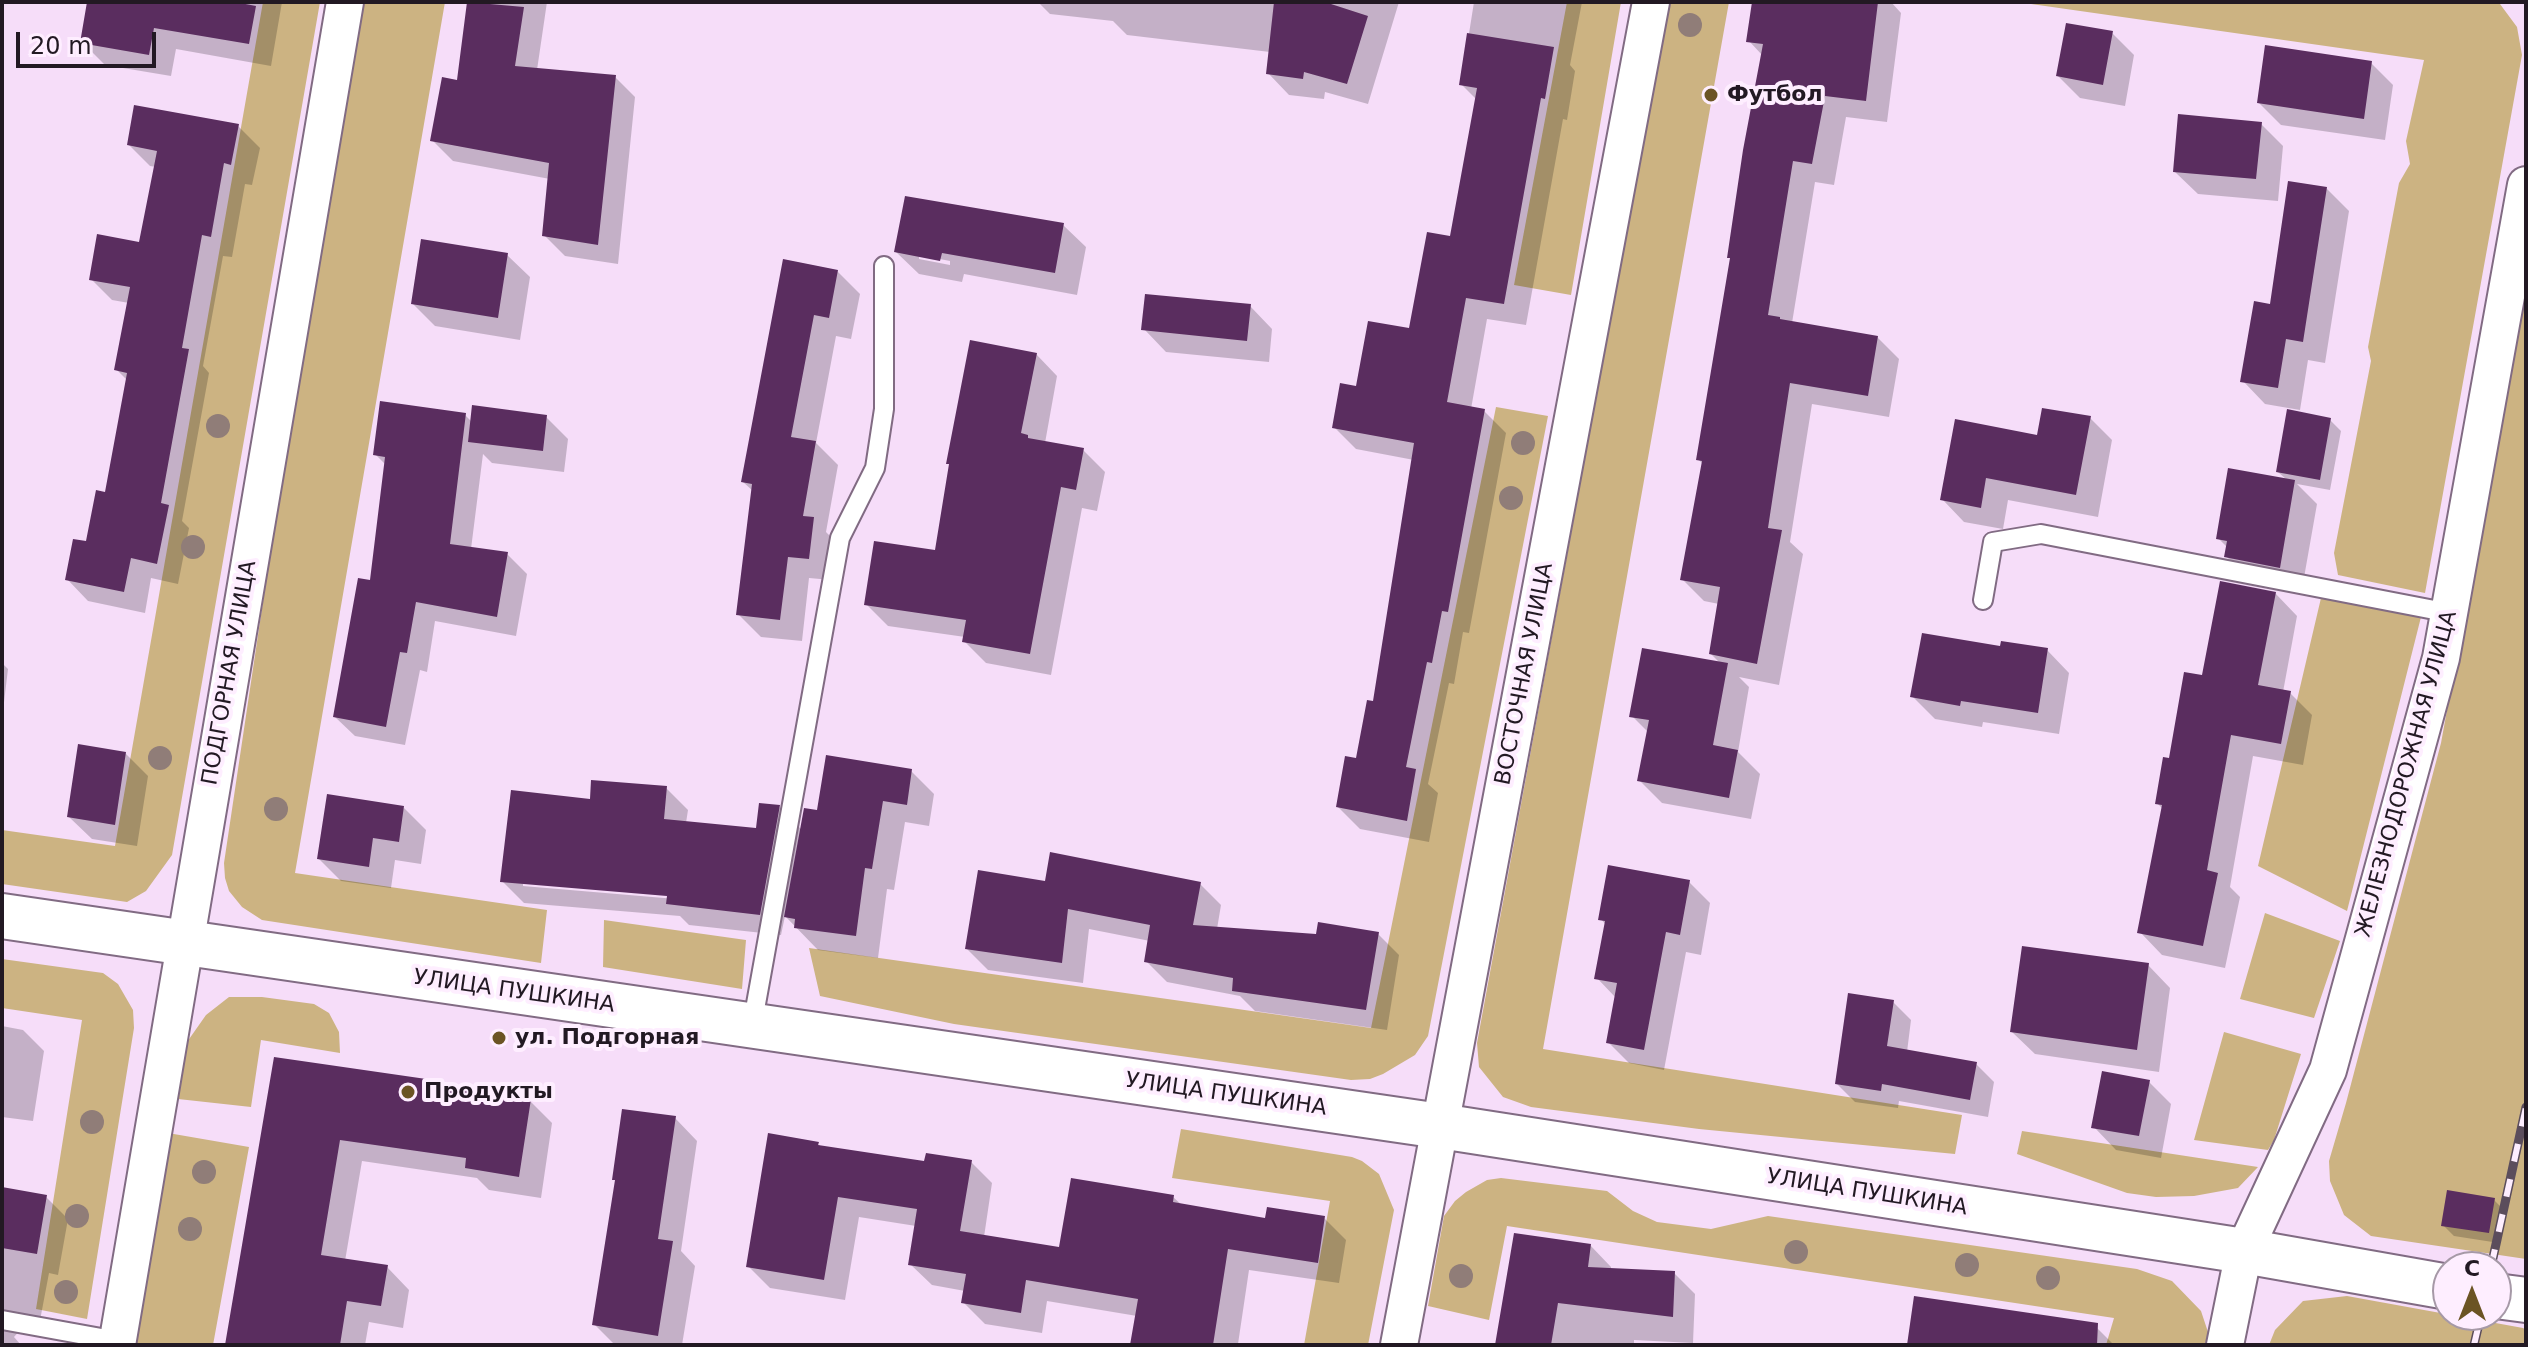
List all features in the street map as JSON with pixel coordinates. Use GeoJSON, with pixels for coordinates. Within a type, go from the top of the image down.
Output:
{"type":"FeatureCollection","features":[{"type":"Feature","properties":{"kind":"main road","name":"УЛИЦА ПУШКИНА"},"geometry":{"type":"LineString","coordinates":[[2,916],[1440,1126],[2244,1251],[2432,1284]]}},
{"type":"Feature","properties":{"kind":"street","name":"ПОДГОРНАЯ УЛИЦА"},"geometry":{"type":"LineString","coordinates":[[118,1343],[183,944],[345,2]]}},
{"type":"Feature","properties":{"kind":"street","name":"ВОСТОЧНАЯ УЛИЦА"},"geometry":{"type":"LineString","coordinates":[[1399,1345],[1651,2]]}},
{"type":"Feature","properties":{"kind":"street","name":"ЖЕЛЕЗНОДОРОЖНАЯ УЛИЦА"},"geometry":{"type":"LineString","coordinates":[[2225,1345],[2244,1251],[2328,1070],[2441,658],[2526,185]]}},
{"type":"Feature","properties":{"kind":"lane"},"geometry":{"type":"LineString","coordinates":[[752,1026],[840,538],[875,468],[884,409],[884,266]]}},
{"type":"Feature","properties":{"kind":"lane"},"geometry":{"type":"LineString","coordinates":[[1983,600],[1993,542],[2041,534],[2450,613]]}},
{"type":"Feature","properties":{"kind":"lane"},"geometry":{"type":"LineString","coordinates":[[2,1320],[118,1343]]}},
{"type":"Feature","properties":{"kind":"shaded area"},"geometry":{"type":"Polygon","coordinates":[[[263,2],[320,2],[172,855],[146,891],[127,902],[2,884],[2,830],[115,846],[263,2]]]}},
{"type":"Feature","properties":{"kind":"shaded area"},"geometry":{"type":"Polygon","coordinates":[[[359,2],[445,2],[295,873],[547,910],[541,963],[262,920],[242,907],[229,891],[225,878],[224,863],[301,347],[359,2]]]}},
{"type":"Feature","properties":{"kind":"shaded area"},"geometry":{"type":"Polygon","coordinates":[[[1567,2],[1621,2],[1571,295],[1514,285],[1567,2]]]}},
{"type":"Feature","properties":{"kind":"shaded area"},"geometry":{"type":"Polygon","coordinates":[[[1669,2],[1729,2],[1543,1049],[1962,1115],[1955,1154],[1699,1129],[1531,1107],[1503,1097],[1479,1067],[1477,1043],[1669,2]]]}},
{"type":"Feature","properties":{"kind":"shaded area"},"geometry":{"type":"Polygon","coordinates":[[[2017,2],[2492,2],[2500,4],[2517,27],[2522,55],[2425,593],[2338,575],[2334,553],[2371,361],[2368,347],[2399,183],[2410,164],[2406,141],[2424,60],[2017,2]]]}},
{"type":"Feature","properties":{"kind":"shaded area"},"geometry":{"type":"Polygon","coordinates":[[[2526,277],[2526,1259],[2512,1257],[2512,1251],[2472,1251],[2371,1236],[2344,1215],[2330,1181],[2329,1161],[2441,743],[2526,277]]]}},
{"type":"Feature","properties":{"kind":"shaded area"},"geometry":{"type":"Polygon","coordinates":[[[1496,407],[1548,416],[1428,1036],[1415,1055],[1383,1074],[1370,1079],[1351,1080],[954,1024],[820,996],[809,948],[1371,1028],[1496,407]]]}},
{"type":"Feature","properties":{"kind":"shaded area"},"geometry":{"type":"Polygon","coordinates":[[[2321,598],[2421,617],[2347,911],[2258,866],[2321,598]]]}},
{"type":"Feature","properties":{"kind":"shaded area"},"geometry":{"type":"Polygon","coordinates":[[[2265,913],[2340,941],[2314,1018],[2240,999],[2265,913]]]}},
{"type":"Feature","properties":{"kind":"shaded area"},"geometry":{"type":"Polygon","coordinates":[[[604,920],[746,940],[742,989],[603,967],[604,920]]]}},
{"type":"Feature","properties":{"kind":"shaded area"},"geometry":{"type":"Polygon","coordinates":[[[2,959],[103,973],[118,984],[133,1010],[134,1028],[87,1319],[36,1309],[82,1020],[2,1008],[2,959]]]}},
{"type":"Feature","properties":{"kind":"shaded area"},"geometry":{"type":"Polygon","coordinates":[[[229,997],[262,997],[314,1004],[329,1013],[339,1032],[340,1053],[261,1040],[251,1107],[169,1098],[180,1052],[206,1015],[229,997]]]}},
{"type":"Feature","properties":{"kind":"shaded area"},"geometry":{"type":"Polygon","coordinates":[[[2224,1032],[2301,1054],[2274,1140],[2268,1150],[2194,1140],[2224,1032]]]}},
{"type":"Feature","properties":{"kind":"shaded area"},"geometry":{"type":"Polygon","coordinates":[[[1181,1129],[1352,1157],[1379,1174],[1394,1210],[1368,1345],[1304,1345],[1330,1201],[1172,1178],[1181,1129]]]}},
{"type":"Feature","properties":{"kind":"shaded area"},"geometry":{"type":"Polygon","coordinates":[[[2022,1131],[2258,1167],[2238,1188],[2194,1196],[2156,1197],[2127,1193],[2017,1154],[2022,1131]]]}},
{"type":"Feature","properties":{"kind":"shaded area"},"geometry":{"type":"Polygon","coordinates":[[[168,1133],[249,1147],[213,1345],[130,1345],[168,1133]]]}},
{"type":"Feature","properties":{"kind":"shaded area"},"geometry":{"type":"Polygon","coordinates":[[[1501,1178],[1607,1191],[1633,1211],[1657,1222],[1711,1229],[1768,1216],[2137,1269],[2172,1281],[2201,1311],[2208,1332],[2205,1345],[2106,1345],[2114,1318],[1507,1226],[1489,1320],[1428,1306],[1444,1216],[1466,1192],[1487,1180],[1501,1178]]]}},
{"type":"Feature","properties":{"kind":"shaded area"},"geometry":{"type":"Polygon","coordinates":[[[2347,1296],[2432,1311],[2432,1331],[2512,1331],[2512,1326],[2523,1328],[2526,1330],[2526,1345],[2269,1345],[2275,1330],[2303,1301],[2347,1296]]]}},
{"type":"Feature","properties":{"kind":"building"},"geometry":{"type":"Polygon","coordinates":[[[87,2],[235,2],[256,6],[249,44],[154,28],[149,55],[80,43],[87,2]]]}},
{"type":"Feature","properties":{"kind":"building"},"geometry":{"type":"Polygon","coordinates":[[[467,2],[524,7],[515,66],[616,75],[598,245],[542,236],[549,163],[430,141],[442,77],[457,80],[467,2]]]}},
{"type":"Feature","properties":{"kind":"building"},"geometry":{"type":"Polygon","coordinates":[[[1274,2],[1331,4],[1368,16],[1347,84],[1304,72],[1303,79],[1266,74],[1274,2]]]}},
{"type":"Feature","properties":{"kind":"building"},"geometry":{"type":"Polygon","coordinates":[[[1752,2],[1878,2],[1866,101],[1825,96],[1812,164],[1793,161],[1768,315],[1878,336],[1868,396],[1790,383],[1768,528],[1782,530],[1757,664],[1709,654],[1720,587],[1680,580],[1702,461],[1696,460],[1730,258],[1727,258],[1743,150],[1763,44],[1746,42],[1752,2]]]}},
{"type":"Feature","properties":{"kind":"building"},"geometry":{"type":"Polygon","coordinates":[[[2066,23],[2113,31],[2103,85],[2056,76],[2066,23]]]}},
{"type":"Feature","properties":{"kind":"building"},"geometry":{"type":"Polygon","coordinates":[[[1467,33],[1554,47],[1545,99],[1541,98],[1504,304],[1466,298],[1447,402],[1485,409],[1448,612],[1442,611],[1432,663],[1427,662],[1406,767],[1416,769],[1407,821],[1336,807],[1345,756],[1356,758],[1367,700],[1373,701],[1414,443],[1332,428],[1340,383],[1356,386],[1368,321],[1409,328],[1427,232],[1450,236],[1477,88],[1459,85],[1467,33]]]}},
{"type":"Feature","properties":{"kind":"building"},"geometry":{"type":"Polygon","coordinates":[[[2265,45],[2372,61],[2364,119],[2257,103],[2265,45]]]}},
{"type":"Feature","properties":{"kind":"building"},"geometry":{"type":"Polygon","coordinates":[[[134,105],[239,124],[231,165],[224,163],[211,237],[202,235],[182,348],[189,349],[161,503],[169,505],[157,564],[131,558],[124,592],[65,580],[73,539],[86,541],[96,490],[105,492],[127,373],[114,370],[130,287],[89,280],[97,234],[139,242],[157,151],[127,145],[134,105]]]}},
{"type":"Feature","properties":{"kind":"building"},"geometry":{"type":"Polygon","coordinates":[[[2178,114],[2262,122],[2256,179],[2173,172],[2178,114]]]}},
{"type":"Feature","properties":{"kind":"building"},"geometry":{"type":"Polygon","coordinates":[[[2288,181],[2327,187],[2303,342],[2286,339],[2278,388],[2240,382],[2254,301],[2270,304],[2288,181]]]}},
{"type":"Feature","properties":{"kind":"building"},"geometry":{"type":"Polygon","coordinates":[[[905,196],[1064,223],[1055,273],[942,253],[940,261],[894,252],[905,196]]]}},
{"type":"Feature","properties":{"kind":"building"},"geometry":{"type":"Polygon","coordinates":[[[421,239],[508,253],[498,318],[411,304],[421,239]]]}},
{"type":"Feature","properties":{"kind":"building"},"geometry":{"type":"Polygon","coordinates":[[[783,259],[838,270],[829,318],[814,315],[791,437],[816,441],[803,516],[814,517],[809,559],[788,557],[780,620],[736,615],[752,484],[741,482],[783,259]]]}},
{"type":"Feature","properties":{"kind":"building"},"geometry":{"type":"Polygon","coordinates":[[[1145,294],[1251,304],[1247,341],[1141,330],[1145,294]]]}},
{"type":"Feature","properties":{"kind":"building"},"geometry":{"type":"Polygon","coordinates":[[[970,340],[1037,353],[1021,433],[1028,435],[1028,438],[1084,448],[1076,490],[1061,487],[1030,654],[962,642],[966,620],[864,605],[874,541],[935,550],[949,464],[946,464],[970,340]]]}},
{"type":"Feature","properties":{"kind":"building"},"geometry":{"type":"Polygon","coordinates":[[[380,401],[466,413],[450,544],[508,552],[497,617],[416,602],[407,653],[400,652],[386,727],[333,717],[358,578],[370,580],[385,457],[373,455],[380,401]]]}},
{"type":"Feature","properties":{"kind":"building"},"geometry":{"type":"Polygon","coordinates":[[[472,405],[547,415],[543,451],[468,442],[472,405]]]}},
{"type":"Feature","properties":{"kind":"building"},"geometry":{"type":"Polygon","coordinates":[[[2042,408],[2091,416],[2076,495],[1986,478],[1981,508],[1940,500],[1955,419],[2037,435],[2042,408]]]}},
{"type":"Feature","properties":{"kind":"building"},"geometry":{"type":"Polygon","coordinates":[[[2287,409],[2331,418],[2320,480],[2276,472],[2287,409]]]}},
{"type":"Feature","properties":{"kind":"building"},"geometry":{"type":"Polygon","coordinates":[[[2228,468],[2295,480],[2280,568],[2224,557],[2227,541],[2216,539],[2228,468]]]}},
{"type":"Feature","properties":{"kind":"building"},"geometry":{"type":"Polygon","coordinates":[[[2220,581],[2276,592],[2258,685],[2291,691],[2281,744],[2231,735],[2207,870],[2218,873],[2203,946],[2137,933],[2162,805],[2155,804],[2163,757],[2169,758],[2184,672],[2202,675],[2220,581]]]}},
{"type":"Feature","properties":{"kind":"building"},"geometry":{"type":"Polygon","coordinates":[[[1922,633],[2000,646],[2001,641],[2048,648],[2038,713],[1961,701],[1960,706],[1910,697],[1922,633]]]}},
{"type":"Feature","properties":{"kind":"building"},"geometry":{"type":"Polygon","coordinates":[[[1642,648],[1728,663],[1713,745],[1738,750],[1729,798],[1637,781],[1649,720],[1629,717],[1642,648]]]}},
{"type":"Feature","properties":{"kind":"building"},"geometry":{"type":"Polygon","coordinates":[[[78,744],[126,752],[115,825],[67,817],[78,744]]]}},
{"type":"Feature","properties":{"kind":"building"},"geometry":{"type":"Polygon","coordinates":[[[826,755],[912,769],[907,805],[883,801],[872,869],[865,868],[856,936],[794,928],[795,919],[784,917],[804,808],[817,810],[826,755]]]}},
{"type":"Feature","properties":{"kind":"building"},"geometry":{"type":"Polygon","coordinates":[[[591,780],[667,786],[664,819],[756,828],[759,803],[780,805],[760,915],[666,904],[667,896],[500,882],[511,790],[590,799],[591,780]]]}},
{"type":"Feature","properties":{"kind":"building"},"geometry":{"type":"Polygon","coordinates":[[[327,794],[404,806],[399,842],[373,838],[369,867],[317,859],[327,794]]]}},
{"type":"Feature","properties":{"kind":"building"},"geometry":{"type":"Polygon","coordinates":[[[1050,852],[1201,882],[1193,925],[1316,934],[1318,922],[1379,932],[1366,1010],[1232,991],[1233,978],[1144,962],[1150,925],[1068,909],[1062,963],[965,949],[978,870],[1045,881],[1050,852]]]}},
{"type":"Feature","properties":{"kind":"building"},"geometry":{"type":"Polygon","coordinates":[[[1608,865],[1690,880],[1680,935],[1666,932],[1644,1050],[1606,1043],[1617,983],[1594,979],[1605,921],[1598,920],[1608,865]]]}},
{"type":"Feature","properties":{"kind":"building"},"geometry":{"type":"Polygon","coordinates":[[[2022,946],[2149,963],[2137,1050],[2010,1032],[2022,946]]]}},
{"type":"Feature","properties":{"kind":"building"},"geometry":{"type":"Polygon","coordinates":[[[1848,993],[1894,1000],[1887,1046],[1977,1062],[1970,1100],[1882,1084],[1881,1091],[1835,1084],[1848,993]]]}},
{"type":"Feature","properties":{"kind":"building"},"geometry":{"type":"Polygon","coordinates":[[[274,1057],[440,1081],[440,1085],[531,1099],[519,1177],[465,1168],[466,1158],[340,1140],[321,1255],[388,1265],[381,1306],[347,1301],[340,1345],[225,1345],[274,1057]]]}},
{"type":"Feature","properties":{"kind":"building"},"geometry":{"type":"Polygon","coordinates":[[[2102,1071],[2150,1080],[2139,1136],[2091,1128],[2102,1071]]]}},
{"type":"Feature","properties":{"kind":"building"},"geometry":{"type":"Polygon","coordinates":[[[622,1109],[676,1116],[658,1239],[673,1241],[658,1336],[592,1325],[615,1180],[612,1180],[622,1109]]]}},
{"type":"Feature","properties":{"kind":"building"},"geometry":{"type":"Polygon","coordinates":[[[768,1133],[819,1142],[818,1145],[924,1161],[926,1153],[972,1160],[960,1231],[1059,1247],[1071,1178],[1174,1195],[1173,1202],[1265,1218],[1267,1207],[1325,1216],[1318,1263],[1228,1249],[1213,1345],[1130,1345],[1138,1299],[1026,1280],[1021,1313],[961,1303],[966,1274],[908,1265],[917,1209],[838,1197],[824,1280],[746,1267],[768,1133]]]}},
{"type":"Feature","properties":{"kind":"building"},"geometry":{"type":"Polygon","coordinates":[[[2,1187],[47,1195],[37,1254],[2,1248],[2,1187]]]}},
{"type":"Feature","properties":{"kind":"building"},"geometry":{"type":"Polygon","coordinates":[[[2447,1190],[2495,1198],[2489,1233],[2441,1226],[2447,1190]]]}},
{"type":"Feature","properties":{"kind":"building"},"geometry":{"type":"Polygon","coordinates":[[[1514,1233],[1591,1244],[1588,1267],[1675,1271],[1673,1317],[1558,1303],[1551,1345],[1495,1345],[1514,1233]]]}},
{"type":"Feature","properties":{"kind":"building"},"geometry":{"type":"Polygon","coordinates":[[[1914,1296],[2098,1323],[2097,1345],[1907,1345],[1914,1296]]]}},
{"type":"Feature","properties":{"kind":"railway"},"geometry":{"type":"LineString","coordinates":[[2494,1251],[2526,1107]]}},
{"type":"Feature","properties":{"kind":"railway"},"geometry":{"type":"LineString","coordinates":[[2474,1345],[2477,1331]]}},
{"type":"Feature","properties":{"kind":"place","name":"Футбол"},"geometry":{"type":"Point","coordinates":[1711,95]}},
{"type":"Feature","properties":{"kind":"place","name":"ул. Подгорная"},"geometry":{"type":"Point","coordinates":[499,1038]}},
{"type":"Feature","properties":{"kind":"place","name":"Продукты"},"geometry":{"type":"Point","coordinates":[408,1092]}}]}
